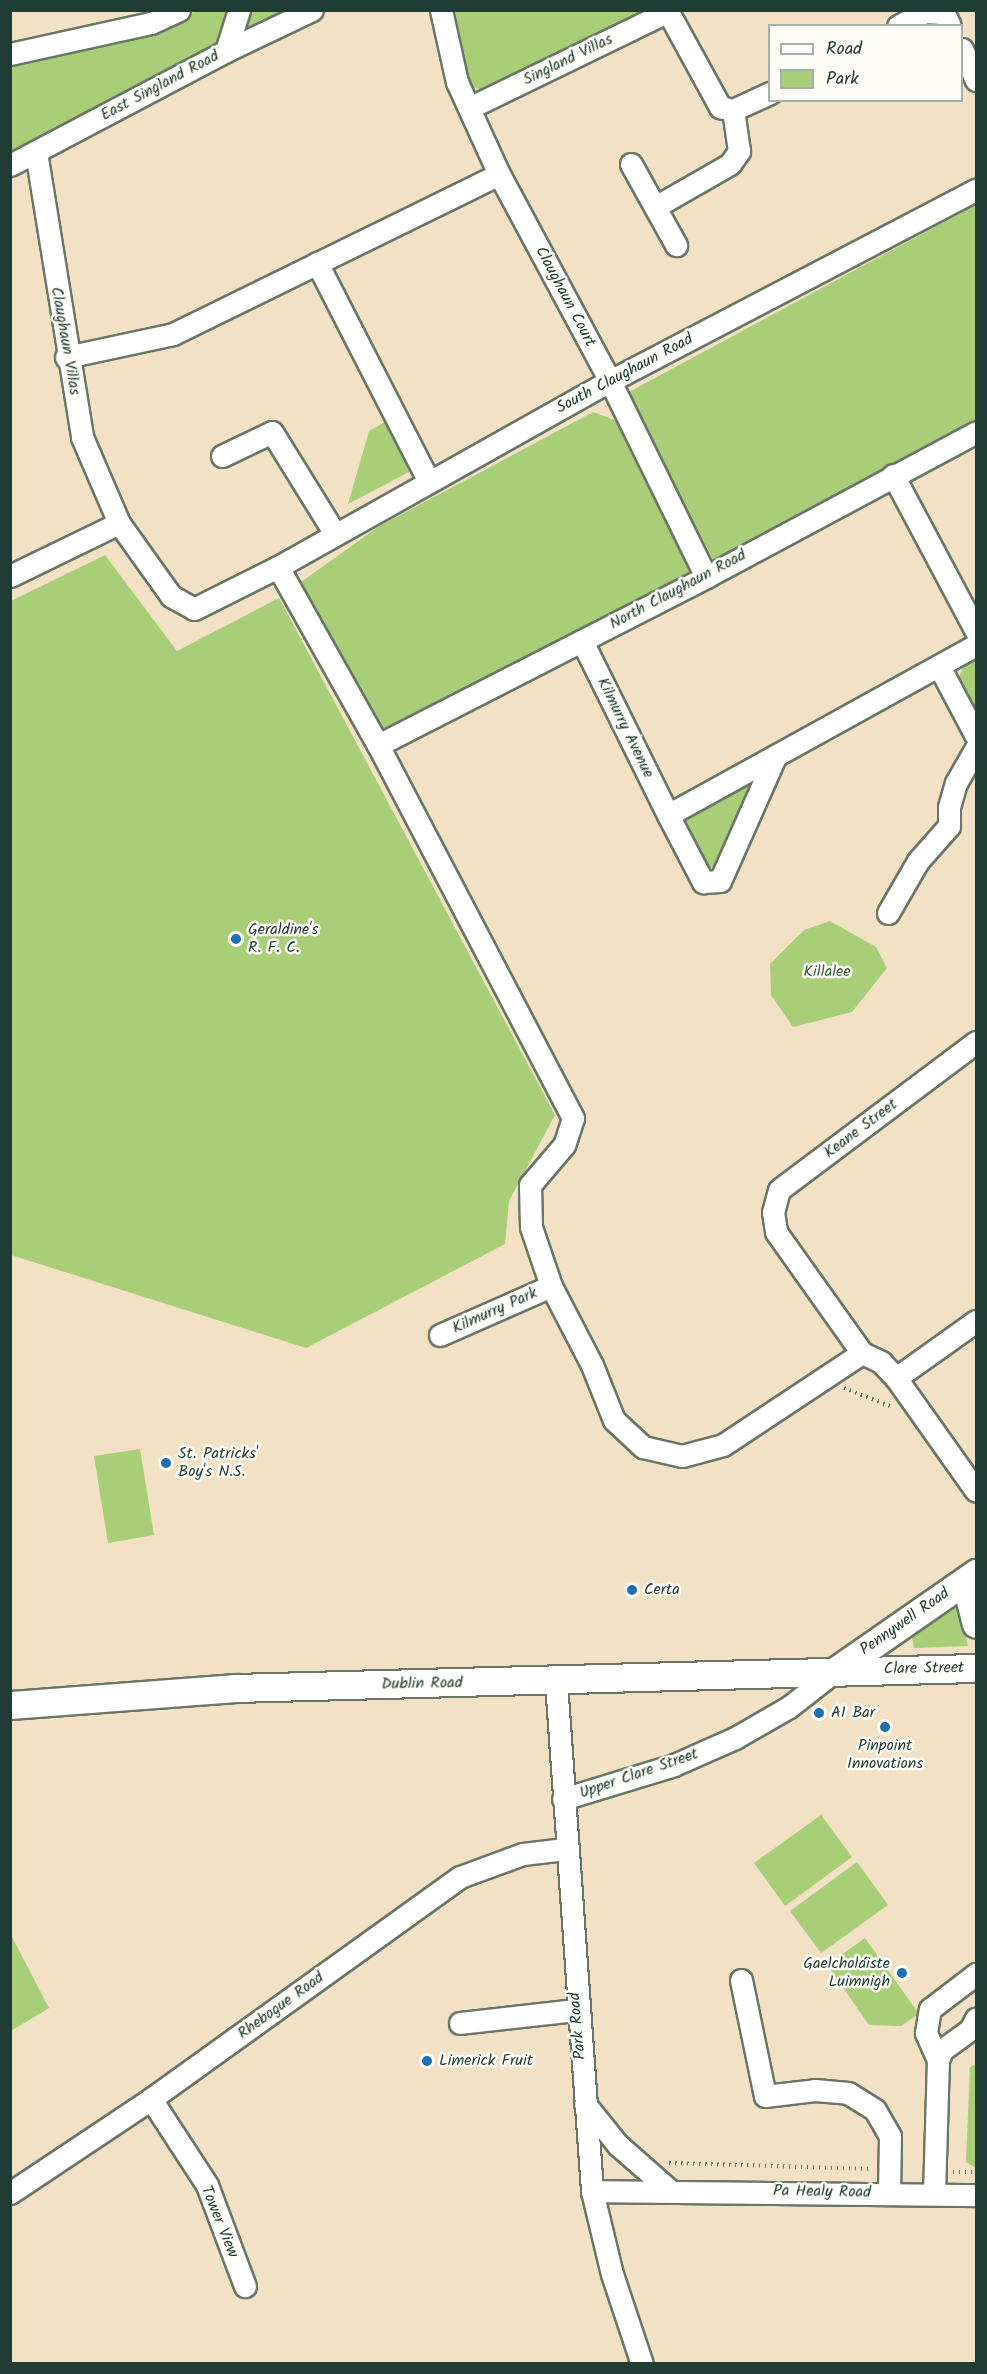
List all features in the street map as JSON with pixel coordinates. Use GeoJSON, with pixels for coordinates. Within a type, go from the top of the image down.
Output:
{"type":"FeatureCollection","features":[{"type":"Feature","properties":{"kind":"main road"},"geometry":{"type":"LineString","coordinates":[[971,1577],[976,1624]]}},
{"type":"Feature","properties":{"kind":"main road","name":"Pennywell Road"},"geometry":{"type":"LineString","coordinates":[[835,1671],[971,1577]]}},
{"type":"Feature","properties":{"kind":"main road","name":"Clare Street"},"geometry":{"type":"LineString","coordinates":[[835,1671],[976,1668]]}},
{"type":"Feature","properties":{"kind":"main road","name":"Dublin Road"},"geometry":{"type":"LineString","coordinates":[[10,1705],[235,1688],[556,1682],[835,1671]]}},
{"type":"Feature","properties":{"kind":"street"},"geometry":{"type":"LineString","coordinates":[[10,54],[151,23],[179,10]]}},
{"type":"Feature","properties":{"kind":"street"},"geometry":{"type":"LineString","coordinates":[[226,51],[239,10]]}},
{"type":"Feature","properties":{"kind":"street","name":"East Singland Road"},"geometry":{"type":"LineString","coordinates":[[10,165],[226,51],[312,10]]}},
{"type":"Feature","properties":{"kind":"street","name":"Claughaun Court"},"geometry":{"type":"LineString","coordinates":[[441,10],[457,82],[499,174],[610,381],[706,577]]}},
{"type":"Feature","properties":{"kind":"street"},"geometry":{"type":"LineString","coordinates":[[667,11],[720,107],[733,110],[768,94]]}},
{"type":"Feature","properties":{"kind":"street","name":"Singland Villas"},"geometry":{"type":"LineString","coordinates":[[469,108],[667,11]]}},
{"type":"Feature","properties":{"kind":"street"},"geometry":{"type":"LineString","coordinates":[[902,24],[924,12],[944,13],[949,24]]}},
{"type":"Feature","properties":{"kind":"street"},"geometry":{"type":"LineString","coordinates":[[963,52],[976,80]]}},
{"type":"Feature","properties":{"kind":"street"},"geometry":{"type":"LineString","coordinates":[[655,207],[730,164],[739,151],[733,110]]}},
{"type":"Feature","properties":{"kind":"street","name":"Claughaun Villas"},"geometry":{"type":"LineString","coordinates":[[36,152],[66,357],[82,437],[119,523],[171,596],[194,609],[278,567]]}},
{"type":"Feature","properties":{"kind":"street"},"geometry":{"type":"LineString","coordinates":[[632,164],[676,245]]}},
{"type":"Feature","properties":{"kind":"street"},"geometry":{"type":"LineString","coordinates":[[66,357],[173,334],[499,174]]}},
{"type":"Feature","properties":{"kind":"street","name":"South Claughaun Road"},"geometry":{"type":"LineString","coordinates":[[278,567],[428,480],[610,381],[976,190]]}},
{"type":"Feature","properties":{"kind":"street"},"geometry":{"type":"LineString","coordinates":[[316,264],[428,480]]}},
{"type":"Feature","properties":{"kind":"street"},"geometry":{"type":"LineString","coordinates":[[222,456],[272,432],[335,534]]}},
{"type":"Feature","properties":{"kind":"street","name":"North Claughaun Road"},"geometry":{"type":"LineString","coordinates":[[378,745],[706,577],[976,432]]}},
{"type":"Feature","properties":{"kind":"street"},"geometry":{"type":"LineString","coordinates":[[893,475],[976,631]]}},
{"type":"Feature","properties":{"kind":"street"},"geometry":{"type":"LineString","coordinates":[[10,576],[119,523]]}},
{"type":"Feature","properties":{"kind":"street"},"geometry":{"type":"LineString","coordinates":[[278,567],[378,745],[573,1118],[564,1145],[530,1185],[531,1227],[551,1286],[592,1365],[614,1420],[643,1447],[682,1456],[723,1445],[862,1353],[881,1362],[896,1377],[976,1491]]}},
{"type":"Feature","properties":{"kind":"street","name":"Kilmurry Avenue"},"geometry":{"type":"LineString","coordinates":[[582,641],[703,882],[720,881],[775,756]]}},
{"type":"Feature","properties":{"kind":"street"},"geometry":{"type":"LineString","coordinates":[[669,815],[940,668],[976,645]]}},
{"type":"Feature","properties":{"kind":"street"},"geometry":{"type":"LineString","coordinates":[[940,668],[976,736]]}},
{"type":"Feature","properties":{"kind":"street"},"geometry":{"type":"LineString","coordinates":[[888,913],[918,861],[949,826],[949,807],[956,783],[976,748]]}},
{"type":"Feature","properties":{"kind":"street","name":"Keane Street"},"geometry":{"type":"LineString","coordinates":[[862,1353],[776,1232],[773,1212],[779,1190],[976,1042]]}},
{"type":"Feature","properties":{"kind":"street","name":"Kilmurry Park"},"geometry":{"type":"LineString","coordinates":[[440,1335],[551,1286]]}},
{"type":"Feature","properties":{"kind":"street"},"geometry":{"type":"LineString","coordinates":[[896,1377],[976,1321]]}},
{"type":"Feature","properties":{"kind":"street","name":"Upper Clare Street"},"geometry":{"type":"LineString","coordinates":[[563,1799],[674,1765],[735,1738],[789,1707],[835,1671]]}},
{"type":"Feature","properties":{"kind":"street","name":"Park Road"},"geometry":{"type":"LineString","coordinates":[[556,1682],[576,2010],[592,2191],[612,2274],[642,2364]]}},
{"type":"Feature","properties":{"kind":"street","name":"Rhebogue Road"},"geometry":{"type":"LineString","coordinates":[[10,2193],[151,2099],[460,1877],[523,1854],[565,1849]]}},
{"type":"Feature","properties":{"kind":"street"},"geometry":{"type":"LineString","coordinates":[[938,2060],[926,2033],[928,2012],[976,1974]]}},
{"type":"Feature","properties":{"kind":"street"},"geometry":{"type":"LineString","coordinates":[[741,1980],[765,2096],[815,2090],[848,2093],[875,2110],[890,2136],[889,2193]]}},
{"type":"Feature","properties":{"kind":"street"},"geometry":{"type":"LineString","coordinates":[[460,2022],[576,2010]]}},
{"type":"Feature","properties":{"kind":"street"},"geometry":{"type":"LineString","coordinates":[[934,2194],[938,2060],[942,2050],[974,2025]]}},
{"type":"Feature","properties":{"kind":"street","name":"Tower View"},"geometry":{"type":"LineString","coordinates":[[151,2099],[207,2185],[244,2286]]}},
{"type":"Feature","properties":{"kind":"street"},"geometry":{"type":"LineString","coordinates":[[584,2103],[618,2145],[668,2189]]}},
{"type":"Feature","properties":{"kind":"street","name":"Pa Healy Road"},"geometry":{"type":"LineString","coordinates":[[592,2191],[668,2189],[976,2195]]}},
{"type":"Feature","properties":{"kind":"path"},"geometry":{"type":"LineString","coordinates":[[832,1374],[843,1388],[897,1409],[917,1407]]}},
{"type":"Feature","properties":{"kind":"path"},"geometry":{"type":"LineString","coordinates":[[662,2160],[695,2166],[872,2169]]}},
{"type":"Feature","properties":{"kind":"green space"},"geometry":{"type":"Polygon","coordinates":[[[197,11],[231,11],[212,50],[11,151],[11,61],[126,37],[197,11]]]}},
{"type":"Feature","properties":{"kind":"green space"},"geometry":{"type":"Polygon","coordinates":[[[250,11],[290,11],[246,30],[250,11]]]}},
{"type":"Feature","properties":{"kind":"green space"},"geometry":{"type":"Polygon","coordinates":[[[455,11],[643,11],[483,90],[469,86],[455,11]]]}},
{"type":"Feature","properties":{"kind":"green space"},"geometry":{"type":"Polygon","coordinates":[[[976,205],[976,423],[714,561],[627,393],[976,205]]]}},
{"type":"Feature","properties":{"kind":"green space"},"geometry":{"type":"Polygon","coordinates":[[[593,412],[615,420],[691,573],[384,734],[301,582],[378,527],[593,412]]]}},
{"type":"Feature","properties":{"kind":"green space"},"geometry":{"type":"Polygon","coordinates":[[[387,421],[409,472],[348,504],[369,431],[387,421]]]}},
{"type":"Feature","properties":{"kind":"green space","name":"Geraldine's R. F. C."},"geometry":{"type":"Polygon","coordinates":[[[105,555],[177,651],[279,598],[555,1115],[509,1201],[505,1244],[306,1348],[11,1255],[11,601],[105,555]]]}},
{"type":"Feature","properties":{"kind":"green space"},"geometry":{"type":"Polygon","coordinates":[[[976,658],[976,721],[957,681],[964,666],[976,658]]]}},
{"type":"Feature","properties":{"kind":"green space"},"geometry":{"type":"Polygon","coordinates":[[[756,778],[715,867],[709,868],[683,819],[756,778]]]}},
{"type":"Feature","properties":{"kind":"green space","name":"Killalee"},"geometry":{"type":"Polygon","coordinates":[[[830,921],[876,947],[887,968],[852,1012],[793,1027],[771,995],[770,964],[804,930],[830,921]]]}},
{"type":"Feature","properties":{"kind":"green space"},"geometry":{"type":"Polygon","coordinates":[[[140,1449],[154,1535],[108,1543],[94,1456],[140,1449]]]}},
{"type":"Feature","properties":{"kind":"green space"},"geometry":{"type":"Polygon","coordinates":[[[958,1606],[968,1646],[914,1648],[912,1638],[958,1606]]]}},
{"type":"Feature","properties":{"kind":"green space"},"geometry":{"type":"Polygon","coordinates":[[[821,1815],[852,1857],[785,1906],[754,1863],[821,1815]]]}},
{"type":"Feature","properties":{"kind":"green space"},"geometry":{"type":"Polygon","coordinates":[[[857,1862],[888,1905],[821,1953],[790,1911],[857,1862]]]}},
{"type":"Feature","properties":{"kind":"green space"},"geometry":{"type":"Polygon","coordinates":[[[11,1935],[49,2008],[10,2031],[11,1935]]]}},
{"type":"Feature","properties":{"kind":"green space"},"geometry":{"type":"Polygon","coordinates":[[[865,1938],[919,2014],[901,2026],[869,2025],[827,1965],[865,1938]]]}},
{"type":"Feature","properties":{"kind":"green space"},"geometry":{"type":"Polygon","coordinates":[[[976,2064],[976,2168],[966,2162],[970,2067],[976,2064]]]}},
{"type":"Feature","properties":{"kind":"place","name":"Geraldine's R. F. C."},"geometry":{"type":"Point","coordinates":[236,939]}},
{"type":"Feature","properties":{"kind":"place","name":"St. Patricks' Boy's N.S."},"geometry":{"type":"Point","coordinates":[166,1463]}},
{"type":"Feature","properties":{"kind":"place","name":"Certa"},"geometry":{"type":"Point","coordinates":[632,1590]}},
{"type":"Feature","properties":{"kind":"place","name":"A1 Bar"},"geometry":{"type":"Point","coordinates":[819,1713]}},
{"type":"Feature","properties":{"kind":"place","name":"Pinpoint Innovations"},"geometry":{"type":"Point","coordinates":[885,1727]}},
{"type":"Feature","properties":{"kind":"place","name":"Gaelcholáiste Luimnigh"},"geometry":{"type":"Point","coordinates":[902,1973]}},
{"type":"Feature","properties":{"kind":"place","name":"Limerick Fruit"},"geometry":{"type":"Point","coordinates":[427,2061]}}]}
